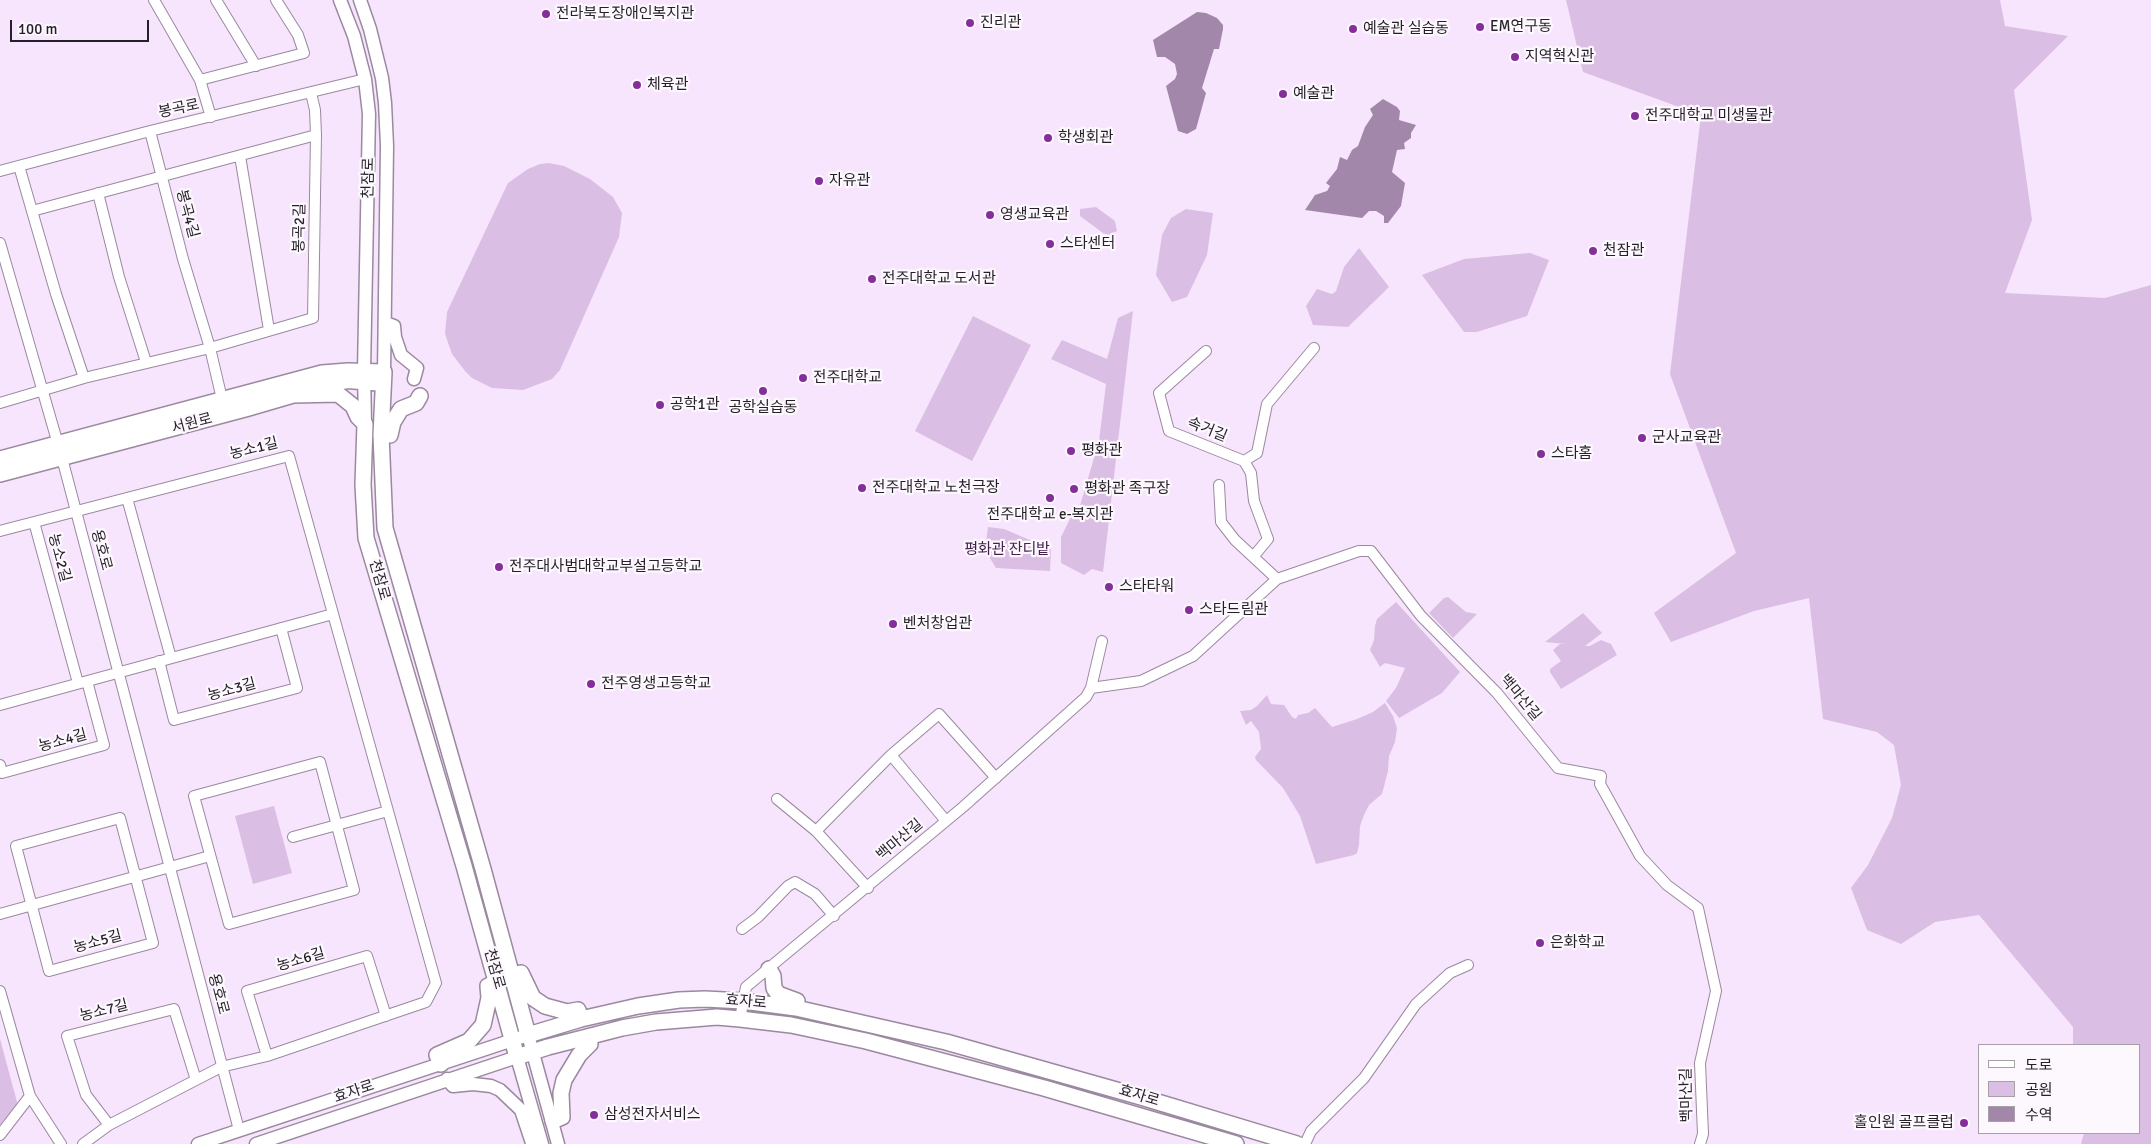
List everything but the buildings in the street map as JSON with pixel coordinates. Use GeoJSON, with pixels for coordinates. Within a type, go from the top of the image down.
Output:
{"type":"FeatureCollection","features":[{"type":"Feature","properties":{"kind":"main road","name":"서원로"},"geometry":{"type":"LineString","coordinates":[[0,459],[322,373],[384,379]]}},
{"type":"Feature","properties":{"kind":"main road","name":"천잠로"},"geometry":{"type":"LineString","coordinates":[[384,379],[381,436],[385,528],[528,1035]]}},
{"type":"Feature","properties":{"kind":"main road"},"geometry":{"type":"LineString","coordinates":[[293,395],[338,394],[353,406],[358,417],[365,424]]}},
{"type":"Feature","properties":{"kind":"main road","name":"서원로"},"geometry":{"type":"LineString","coordinates":[[0,474],[293,395]]}},
{"type":"Feature","properties":{"kind":"main road"},"geometry":{"type":"LineString","coordinates":[[381,436],[390,435],[393,422],[401,409],[416,403],[420,396]]}},
{"type":"Feature","properties":{"kind":"main road","name":"천잠로"},"geometry":{"type":"LineString","coordinates":[[365,424],[363,485],[366,538],[498,982],[517,1057]]}},
{"type":"Feature","properties":{"kind":"main road"},"geometry":{"type":"LineString","coordinates":[[769,969],[774,988],[782,996],[797,1000],[796,1008]]}},
{"type":"Feature","properties":{"kind":"main road"},"geometry":{"type":"LineString","coordinates":[[512,975],[521,973],[533,998],[545,1006],[568,1012],[578,1010],[581,1019]]}},
{"type":"Feature","properties":{"kind":"main road"},"geometry":{"type":"LineString","coordinates":[[441,1064],[437,1055],[469,1041],[483,1025],[489,998],[488,986],[498,982]]}},
{"type":"Feature","properties":{"kind":"main road","name":"효자로"},"geometry":{"type":"LineString","coordinates":[[528,1035],[581,1019],[638,1006],[679,1000],[743,1001],[796,1008],[946,1042],[1141,1097],[1273,1141],[1297,1144]]}},
{"type":"Feature","properties":{"kind":"main road","name":"효자로"},"geometry":{"type":"LineString","coordinates":[[517,1057],[589,1037],[656,1022],[717,1017],[791,1025],[866,1041],[1044,1088],[1236,1144]]}},
{"type":"Feature","properties":{"kind":"main road"},"geometry":{"type":"LineString","coordinates":[[552,1121],[562,1117],[561,1093],[564,1080],[579,1055],[590,1044],[589,1037]]}},
{"type":"Feature","properties":{"kind":"street"},"geometry":{"type":"LineString","coordinates":[[154,0],[200,80],[211,117]]}},
{"type":"Feature","properties":{"kind":"street"},"geometry":{"type":"LineString","coordinates":[[216,0],[256,66]]}},
{"type":"Feature","properties":{"kind":"street"},"geometry":{"type":"LineString","coordinates":[[200,80],[304,53],[298,35],[276,0]]}},
{"type":"Feature","properties":{"kind":"street","name":"천잠로"},"geometry":{"type":"LineString","coordinates":[[340,0],[354,36],[365,79],[369,114],[364,377],[365,424]]}},
{"type":"Feature","properties":{"kind":"street","name":"천잠로"},"geometry":{"type":"LineString","coordinates":[[360,0],[370,29],[382,78],[385,103],[387,146],[384,379]]}},
{"type":"Feature","properties":{"kind":"street","name":"봉곡로"},"geometry":{"type":"LineString","coordinates":[[0,171],[150,131],[365,79]]}},
{"type":"Feature","properties":{"kind":"street","name":"봉곡2길"},"geometry":{"type":"LineString","coordinates":[[0,403],[84,378],[210,348],[314,318],[316,136],[312,93]]}},
{"type":"Feature","properties":{"kind":"street"},"geometry":{"type":"LineString","coordinates":[[150,131],[161,176]]}},
{"type":"Feature","properties":{"kind":"street","name":"봉곡4길"},"geometry":{"type":"LineString","coordinates":[[32,211],[316,136]]}},
{"type":"Feature","properties":{"kind":"street"},"geometry":{"type":"LineString","coordinates":[[240,156],[269,330]]}},
{"type":"Feature","properties":{"kind":"street"},"geometry":{"type":"LineString","coordinates":[[19,166],[56,294],[84,378]]}},
{"type":"Feature","properties":{"kind":"street","name":"봉곡4길"},"geometry":{"type":"LineString","coordinates":[[161,176],[183,259],[210,348]]}},
{"type":"Feature","properties":{"kind":"street"},"geometry":{"type":"LineString","coordinates":[[98,193],[118,277],[146,362]]}},
{"type":"Feature","properties":{"kind":"street","name":"용호로"},"geometry":{"type":"LineString","coordinates":[[0,243],[62,458],[239,1130]]}},
{"type":"Feature","properties":{"kind":"street"},"geometry":{"type":"LineString","coordinates":[[386,323],[394,326],[401,355],[417,368],[414,379]]}},
{"type":"Feature","properties":{"kind":"street"},"geometry":{"type":"LineString","coordinates":[[210,348],[222,400]]}},
{"type":"Feature","properties":{"kind":"street"},"geometry":{"type":"LineString","coordinates":[[1253,557],[1268,539],[1254,501],[1251,473],[1244,461],[1257,453],[1267,404],[1314,348]]}},
{"type":"Feature","properties":{"kind":"street","name":"속거길"},"geometry":{"type":"LineString","coordinates":[[1206,351],[1160,393],[1169,430],[1244,461]]}},
{"type":"Feature","properties":{"kind":"street","name":"서원로"},"geometry":{"type":"LineString","coordinates":[[293,395],[299,390],[348,382],[364,377]]}},
{"type":"Feature","properties":{"kind":"street","name":"농소1길"},"geometry":{"type":"LineString","coordinates":[[75,511],[289,456],[333,614]]}},
{"type":"Feature","properties":{"kind":"street"},"geometry":{"type":"LineString","coordinates":[[1219,485],[1221,522],[1235,540],[1277,579]]}},
{"type":"Feature","properties":{"kind":"street"},"geometry":{"type":"LineString","coordinates":[[127,498],[171,658]]}},
{"type":"Feature","properties":{"kind":"street","name":"농소2길"},"geometry":{"type":"LineString","coordinates":[[0,531],[75,511]]}},
{"type":"Feature","properties":{"kind":"street","name":"농소2길"},"geometry":{"type":"LineString","coordinates":[[34,522],[56,602]]}},
{"type":"Feature","properties":{"kind":"street","name":"백마산길"},"geometry":{"type":"LineString","coordinates":[[1091,688],[1141,681],[1193,656],[1277,579],[1360,551],[1370,550],[1421,616],[1497,693],[1558,768],[1601,776],[1600,784],[1640,856],[1667,884],[1698,908],[1716,992],[1700,1063],[1703,1134],[1700,1144]]}},
{"type":"Feature","properties":{"kind":"street","name":"농소4길"},"geometry":{"type":"LineString","coordinates":[[0,765],[2,773],[104,745],[56,602]]}},
{"type":"Feature","properties":{"kind":"street"},"geometry":{"type":"LineString","coordinates":[[1,701],[118,673],[333,614],[436,983],[426,1002],[267,1056],[221,1067],[109,1125],[83,1144]]}},
{"type":"Feature","properties":{"kind":"street","name":"농소3길"},"geometry":{"type":"LineString","coordinates":[[158,661],[174,720],[297,688],[281,628]]}},
{"type":"Feature","properties":{"kind":"street","name":"백마산길"},"geometry":{"type":"LineString","coordinates":[[740,1019],[746,987],[868,888],[996,778],[1086,697],[1091,688],[1102,641]]}},
{"type":"Feature","properties":{"kind":"street"},"geometry":{"type":"LineString","coordinates":[[816,831],[891,755],[939,714],[996,778]]}},
{"type":"Feature","properties":{"kind":"street"},"geometry":{"type":"LineString","coordinates":[[891,755],[946,821]]}},
{"type":"Feature","properties":{"kind":"street"},"geometry":{"type":"LineString","coordinates":[[320,762],[337,825],[354,890],[229,924],[194,796],[320,762]]}},
{"type":"Feature","properties":{"kind":"street"},"geometry":{"type":"LineString","coordinates":[[778,799],[816,831],[868,888]]}},
{"type":"Feature","properties":{"kind":"street"},"geometry":{"type":"LineString","coordinates":[[292,838],[388,811]]}},
{"type":"Feature","properties":{"kind":"street","name":"농소5길"},"geometry":{"type":"LineString","coordinates":[[120,818],[153,943],[49,971],[31,906],[16,846],[120,818]]}},
{"type":"Feature","properties":{"kind":"street"},"geometry":{"type":"LineString","coordinates":[[0,914],[210,856]]}},
{"type":"Feature","properties":{"kind":"street"},"geometry":{"type":"LineString","coordinates":[[742,929],[758,917],[788,886],[795,882],[815,894],[834,916]]}},
{"type":"Feature","properties":{"kind":"street","name":"농소6길"},"geometry":{"type":"LineString","coordinates":[[267,1056],[247,991],[367,956],[386,1016]]}},
{"type":"Feature","properties":{"kind":"street"},"geometry":{"type":"LineString","coordinates":[[1305,1144],[1311,1130],[1364,1078],[1416,1004],[1450,973],[1468,965]]}},
{"type":"Feature","properties":{"kind":"street"},"geometry":{"type":"LineString","coordinates":[[0,991],[30,1096],[61,1144]]}},
{"type":"Feature","properties":{"kind":"street","name":"농소7길"},"geometry":{"type":"LineString","coordinates":[[109,1125],[86,1095],[67,1036],[174,1010],[196,1080]]}},
{"type":"Feature","properties":{"kind":"street","name":"천잠로"},"geometry":{"type":"LineString","coordinates":[[528,1035],[558,1144]]}},
{"type":"Feature","properties":{"kind":"street","name":"효자로"},"geometry":{"type":"LineString","coordinates":[[198,1144],[528,1035]]}},
{"type":"Feature","properties":{"kind":"street","name":"천잠로"},"geometry":{"type":"LineString","coordinates":[[517,1057],[541,1144]]}},
{"type":"Feature","properties":{"kind":"street","name":"효자로"},"geometry":{"type":"LineString","coordinates":[[256,1144],[517,1057]]}},
{"type":"Feature","properties":{"kind":"street"},"geometry":{"type":"LineString","coordinates":[[447,1079],[453,1086],[473,1084],[491,1086],[500,1090],[521,1110],[532,1143],[541,1144]]}},
{"type":"Feature","properties":{"kind":"street"},"geometry":{"type":"LineString","coordinates":[[0,1135],[30,1096]]}},
{"type":"Feature","properties":{"kind":"green space"},"geometry":{"type":"Polygon","coordinates":[[[1566,0],[2000,0],[2005,26],[2068,36],[2014,90],[2032,220],[2005,293],[2105,298],[2151,285],[2151,1144],[2081,1144],[2084,1134],[2141,1134],[2141,1044],[2073,1044],[2073,1027],[1979,915],[1935,922],[1901,944],[1867,930],[1851,888],[1868,865],[1892,818],[1901,785],[1894,745],[1877,732],[1823,719],[1809,598],[1754,611],[1671,642],[1654,613],[1736,553],[1670,374],[1701,115],[1583,72],[1566,0]]]}},
{"type":"Feature","properties":{"kind":"green space"},"geometry":{"type":"Polygon","coordinates":[[[549,163],[564,166],[590,179],[613,197],[622,213],[619,237],[560,370],[552,379],[523,390],[492,388],[472,378],[452,354],[445,334],[447,312],[508,183],[528,169],[540,164],[549,163]]]}},
{"type":"Feature","properties":{"kind":"green space"},"geometry":{"type":"Polygon","coordinates":[[[1096,207],[1115,221],[1117,231],[1109,235],[1103,233],[1080,216],[1080,209],[1096,207]]]}},
{"type":"Feature","properties":{"kind":"green space"},"geometry":{"type":"Polygon","coordinates":[[[1186,209],[1213,213],[1207,255],[1187,297],[1172,302],[1156,275],[1162,235],[1171,218],[1186,209]]]}},
{"type":"Feature","properties":{"kind":"green space"},"geometry":{"type":"Polygon","coordinates":[[[1359,248],[1389,287],[1348,327],[1313,325],[1306,306],[1317,289],[1332,294],[1336,291],[1344,267],[1359,248]]]}},
{"type":"Feature","properties":{"kind":"green space"},"geometry":{"type":"Polygon","coordinates":[[[1530,253],[1549,260],[1527,316],[1477,332],[1464,332],[1422,275],[1464,259],[1530,253]]]}},
{"type":"Feature","properties":{"kind":"green space"},"geometry":{"type":"Polygon","coordinates":[[[1133,311],[1103,572],[1092,569],[1084,575],[1061,563],[1061,537],[1075,509],[1079,509],[1099,441],[1106,384],[1051,359],[1062,340],[1107,359],[1118,318],[1133,311]]]}},
{"type":"Feature","properties":{"kind":"green space"},"geometry":{"type":"Polygon","coordinates":[[[973,316],[1031,345],[972,461],[915,431],[973,316]]]}},
{"type":"Feature","properties":{"kind":"green space","name":"평화관 잔디밭"},"geometry":{"type":"Polygon","coordinates":[[[988,527],[1004,529],[1051,549],[1050,571],[996,568],[985,550],[988,527]]]}},
{"type":"Feature","properties":{"kind":"green space"},"geometry":{"type":"Polygon","coordinates":[[[1448,597],[1466,612],[1477,614],[1453,638],[1429,613],[1444,598],[1448,597]]]}},
{"type":"Feature","properties":{"kind":"green space"},"geometry":{"type":"Polygon","coordinates":[[[1396,602],[1460,672],[1442,693],[1399,718],[1386,701],[1396,688],[1405,668],[1385,663],[1380,667],[1370,650],[1374,640],[1377,619],[1396,602]]]}},
{"type":"Feature","properties":{"kind":"green space"},"geometry":{"type":"Polygon","coordinates":[[[1583,613],[1602,633],[1585,646],[1590,646],[1601,640],[1611,644],[1617,655],[1561,689],[1550,669],[1561,661],[1553,650],[1560,644],[1566,644],[1545,642],[1583,613]]]}},
{"type":"Feature","properties":{"kind":"green space"},"geometry":{"type":"Polygon","coordinates":[[[1267,695],[1271,704],[1284,705],[1292,717],[1296,719],[1298,715],[1308,713],[1315,708],[1332,727],[1373,712],[1385,703],[1393,716],[1397,728],[1395,742],[1389,756],[1388,771],[1382,794],[1369,805],[1364,815],[1360,826],[1357,853],[1354,855],[1316,864],[1300,816],[1283,788],[1256,760],[1255,757],[1261,749],[1259,732],[1251,721],[1246,725],[1240,711],[1251,710],[1267,695]]]}},
{"type":"Feature","properties":{"kind":"green space"},"geometry":{"type":"Polygon","coordinates":[[[274,806],[292,873],[253,884],[235,816],[274,806]]]}},
{"type":"Feature","properties":{"kind":"green space"},"geometry":{"type":"Polygon","coordinates":[[[0,1039],[20,1113],[0,1137],[0,1039]]]}},
{"type":"Feature","properties":{"kind":"water"},"geometry":{"type":"Polygon","coordinates":[[[1197,12],[1206,13],[1217,18],[1223,25],[1223,29],[1219,49],[1214,49],[1202,88],[1206,93],[1196,129],[1187,134],[1178,131],[1166,86],[1175,79],[1177,74],[1175,64],[1165,57],[1157,57],[1153,40],[1197,12]]]}},
{"type":"Feature","properties":{"kind":"water"},"geometry":{"type":"Polygon","coordinates":[[[1383,99],[1397,107],[1400,111],[1399,120],[1416,125],[1411,133],[1411,138],[1404,143],[1405,149],[1397,150],[1392,172],[1405,183],[1401,206],[1388,223],[1384,223],[1384,216],[1376,211],[1369,211],[1362,218],[1305,210],[1315,195],[1327,191],[1330,186],[1326,183],[1337,169],[1340,157],[1347,160],[1352,150],[1358,146],[1365,127],[1373,115],[1370,109],[1383,99]]]}},
{"type":"Feature","properties":{"kind":"place","name":"전라북도장애인복지관"},"geometry":{"type":"Point","coordinates":[546,14]}},
{"type":"Feature","properties":{"kind":"place","name":"진리관"},"geometry":{"type":"Point","coordinates":[970,23]}},
{"type":"Feature","properties":{"kind":"place","name":"EM연구동"},"geometry":{"type":"Point","coordinates":[1480,27]}},
{"type":"Feature","properties":{"kind":"place","name":"예술관 실습동"},"geometry":{"type":"Point","coordinates":[1353,29]}},
{"type":"Feature","properties":{"kind":"place","name":"지역혁신관"},"geometry":{"type":"Point","coordinates":[1515,57]}},
{"type":"Feature","properties":{"kind":"place","name":"체육관"},"geometry":{"type":"Point","coordinates":[637,85]}},
{"type":"Feature","properties":{"kind":"place","name":"예술관"},"geometry":{"type":"Point","coordinates":[1283,94]}},
{"type":"Feature","properties":{"kind":"place","name":"전주대학교 미생물관"},"geometry":{"type":"Point","coordinates":[1635,116]}},
{"type":"Feature","properties":{"kind":"place","name":"학생회관"},"geometry":{"type":"Point","coordinates":[1048,138]}},
{"type":"Feature","properties":{"kind":"place","name":"자유관"},"geometry":{"type":"Point","coordinates":[819,181]}},
{"type":"Feature","properties":{"kind":"place","name":"영생교육관"},"geometry":{"type":"Point","coordinates":[990,215]}},
{"type":"Feature","properties":{"kind":"place","name":"스타센터"},"geometry":{"type":"Point","coordinates":[1050,244]}},
{"type":"Feature","properties":{"kind":"place","name":"천잠관"},"geometry":{"type":"Point","coordinates":[1593,251]}},
{"type":"Feature","properties":{"kind":"place","name":"전주대학교 도서관"},"geometry":{"type":"Point","coordinates":[872,279]}},
{"type":"Feature","properties":{"kind":"place","name":"전주대학교"},"geometry":{"type":"Point","coordinates":[803,378]}},
{"type":"Feature","properties":{"kind":"place","name":"공학실습동"},"geometry":{"type":"Point","coordinates":[763,391]}},
{"type":"Feature","properties":{"kind":"place","name":"공학1관"},"geometry":{"type":"Point","coordinates":[660,405]}},
{"type":"Feature","properties":{"kind":"place","name":"군사교육관"},"geometry":{"type":"Point","coordinates":[1642,438]}},
{"type":"Feature","properties":{"kind":"place","name":"평화관"},"geometry":{"type":"Point","coordinates":[1071,451]}},
{"type":"Feature","properties":{"kind":"place","name":"스타홈"},"geometry":{"type":"Point","coordinates":[1541,454]}},
{"type":"Feature","properties":{"kind":"place","name":"전주대학교 노천극장"},"geometry":{"type":"Point","coordinates":[862,488]}},
{"type":"Feature","properties":{"kind":"place","name":"평화관 족구장"},"geometry":{"type":"Point","coordinates":[1074,489]}},
{"type":"Feature","properties":{"kind":"place","name":"전주대학교 e-복지관"},"geometry":{"type":"Point","coordinates":[1050,498]}},
{"type":"Feature","properties":{"kind":"place","name":"전주대사범대학교부설고등학교"},"geometry":{"type":"Point","coordinates":[499,567]}},
{"type":"Feature","properties":{"kind":"place","name":"스타타워"},"geometry":{"type":"Point","coordinates":[1109,587]}},
{"type":"Feature","properties":{"kind":"place","name":"스타드림관"},"geometry":{"type":"Point","coordinates":[1189,610]}},
{"type":"Feature","properties":{"kind":"place","name":"벤처창업관"},"geometry":{"type":"Point","coordinates":[893,624]}},
{"type":"Feature","properties":{"kind":"place","name":"전주영생고등학교"},"geometry":{"type":"Point","coordinates":[591,684]}},
{"type":"Feature","properties":{"kind":"place","name":"은화학교"},"geometry":{"type":"Point","coordinates":[1540,943]}},
{"type":"Feature","properties":{"kind":"place","name":"삼성전자서비스"},"geometry":{"type":"Point","coordinates":[594,1115]}},
{"type":"Feature","properties":{"kind":"place","name":"홀인원 골프클럽"},"geometry":{"type":"Point","coordinates":[1964,1123]}}]}
